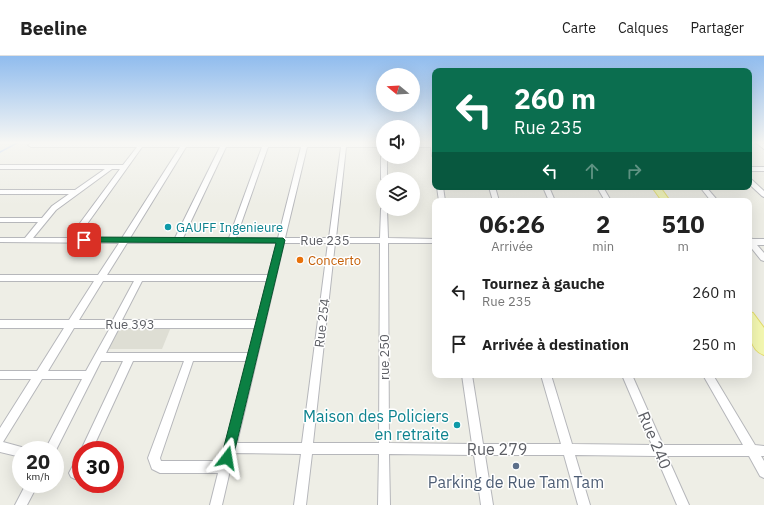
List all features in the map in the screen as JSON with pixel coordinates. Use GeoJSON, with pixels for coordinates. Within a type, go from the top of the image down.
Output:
{"type":"FeatureCollection","features":[{"type":"Feature","properties":{"kind":"main road"},"geometry":{"type":"LineString","coordinates":[[752,320],[764,337]]}},
{"type":"Feature","properties":{"kind":"main road"},"geometry":{"type":"LineString","coordinates":[[752,333],[764,350]]}},
{"type":"Feature","properties":{"kind":"street"},"geometry":{"type":"LineString","coordinates":[[71,240],[128,163]]}},
{"type":"Feature","properties":{"kind":"street"},"geometry":{"type":"LineString","coordinates":[[0,438],[172,163]]}},
{"type":"Feature","properties":{"kind":"street"},"geometry":{"type":"LineString","coordinates":[[178,240],[215,163]]}},
{"type":"Feature","properties":{"kind":"street"},"geometry":{"type":"LineString","coordinates":[[232,240],[260,163]]}},
{"type":"Feature","properties":{"kind":"street"},"geometry":{"type":"LineString","coordinates":[[216,505],[299,163]]}},
{"type":"Feature","properties":{"kind":"street","name":"Rue 254"},"geometry":{"type":"LineString","coordinates":[[300,505],[342,163]]}},
{"type":"Feature","properties":{"kind":"street"},"geometry":{"type":"LineString","coordinates":[[0,167],[125,167]]}},
{"type":"Feature","properties":{"kind":"street"},"geometry":{"type":"LineString","coordinates":[[27,240],[54,208],[111,167]]}},
{"type":"Feature","properties":{"kind":"street"},"geometry":{"type":"LineString","coordinates":[[752,169],[764,169]]}},
{"type":"Feature","properties":{"kind":"street"},"geometry":{"type":"LineString","coordinates":[[752,183],[764,195]]}},
{"type":"Feature","properties":{"kind":"street"},"geometry":{"type":"LineString","coordinates":[[706,190],[713,198]]}},
{"type":"Feature","properties":{"kind":"street"},"geometry":{"type":"LineString","coordinates":[[0,192],[77,192]]}},
{"type":"Feature","properties":{"kind":"street","name":"rue 250"},"geometry":{"type":"LineString","coordinates":[[384,216],[384,505]]}},
{"type":"Feature","properties":{"kind":"street"},"geometry":{"type":"LineString","coordinates":[[0,220],[44,220]]}},
{"type":"Feature","properties":{"kind":"street","name":"Rue 235"},"geometry":{"type":"LineString","coordinates":[[1,242],[27,240],[432,240]]}},
{"type":"Feature","properties":{"kind":"street"},"geometry":{"type":"LineString","coordinates":[[752,242],[764,242]]}},
{"type":"Feature","properties":{"kind":"street"},"geometry":{"type":"LineString","coordinates":[[752,244],[764,258]]}},
{"type":"Feature","properties":{"kind":"street"},"geometry":{"type":"LineString","coordinates":[[0,278],[271,278]]}},
{"type":"Feature","properties":{"kind":"street"},"geometry":{"type":"LineString","coordinates":[[55,441],[140,278]]}},
{"type":"Feature","properties":{"kind":"street","name":"Rue 393"},"geometry":{"type":"LineString","coordinates":[[0,324],[260,324]]}},
{"type":"Feature","properties":{"kind":"street"},"geometry":{"type":"LineString","coordinates":[[99,357],[252,357]]}},
{"type":"Feature","properties":{"kind":"street"},"geometry":{"type":"LineString","coordinates":[[90,441],[130,357]]}},
{"type":"Feature","properties":{"kind":"street"},"geometry":{"type":"LineString","coordinates":[[190,357],[154,458],[156,465],[160,467],[225,467]]}},
{"type":"Feature","properties":{"kind":"street"},"geometry":{"type":"LineString","coordinates":[[0,374],[89,375]]}},
{"type":"Feature","properties":{"kind":"street"},"geometry":{"type":"LineString","coordinates":[[467,378],[486,505]]}},
{"type":"Feature","properties":{"kind":"street"},"geometry":{"type":"LineString","coordinates":[[547,378],[584,505]]}},
{"type":"Feature","properties":{"kind":"street","name":"Rue 240"},"geometry":{"type":"LineString","coordinates":[[628,378],[683,505]]}},
{"type":"Feature","properties":{"kind":"street"},"geometry":{"type":"LineString","coordinates":[[710,378],[764,472]]}},
{"type":"Feature","properties":{"kind":"street"},"geometry":{"type":"LineString","coordinates":[[0,447],[12,450]]}},
{"type":"Feature","properties":{"kind":"street","name":"Rue 279"},"geometry":{"type":"LineString","coordinates":[[230,448],[764,451]]}},
{"type":"Feature","properties":{"kind":"street"},"geometry":{"type":"LineString","coordinates":[[21,505],[27,493]]}},
{"type":"Feature","properties":{"kind":"shaded area"},"geometry":{"type":"Polygon","coordinates":[[[121,325],[171,327],[162,349],[107,349],[121,325]]]}},
{"type":"Feature","properties":{"kind":"place","name":"GAUFF Ingenieure"},"geometry":{"type":"Point","coordinates":[168,227]}},
{"type":"Feature","properties":{"kind":"place","name":"Concerto"},"geometry":{"type":"Point","coordinates":[300,260]}},
{"type":"Feature","properties":{"kind":"place","name":"Maison des Policiers en retraite"},"geometry":{"type":"Point","coordinates":[457,425]}},
{"type":"Feature","properties":{"kind":"place","name":"Parking de Rue Tam Tam"},"geometry":{"type":"Point","coordinates":[516,466]}},
{"type":"Feature","properties":{"kind":"route"},"geometry":{"type":"LineString","coordinates":[[84,240],[280,240],[227,458]]}}]}
